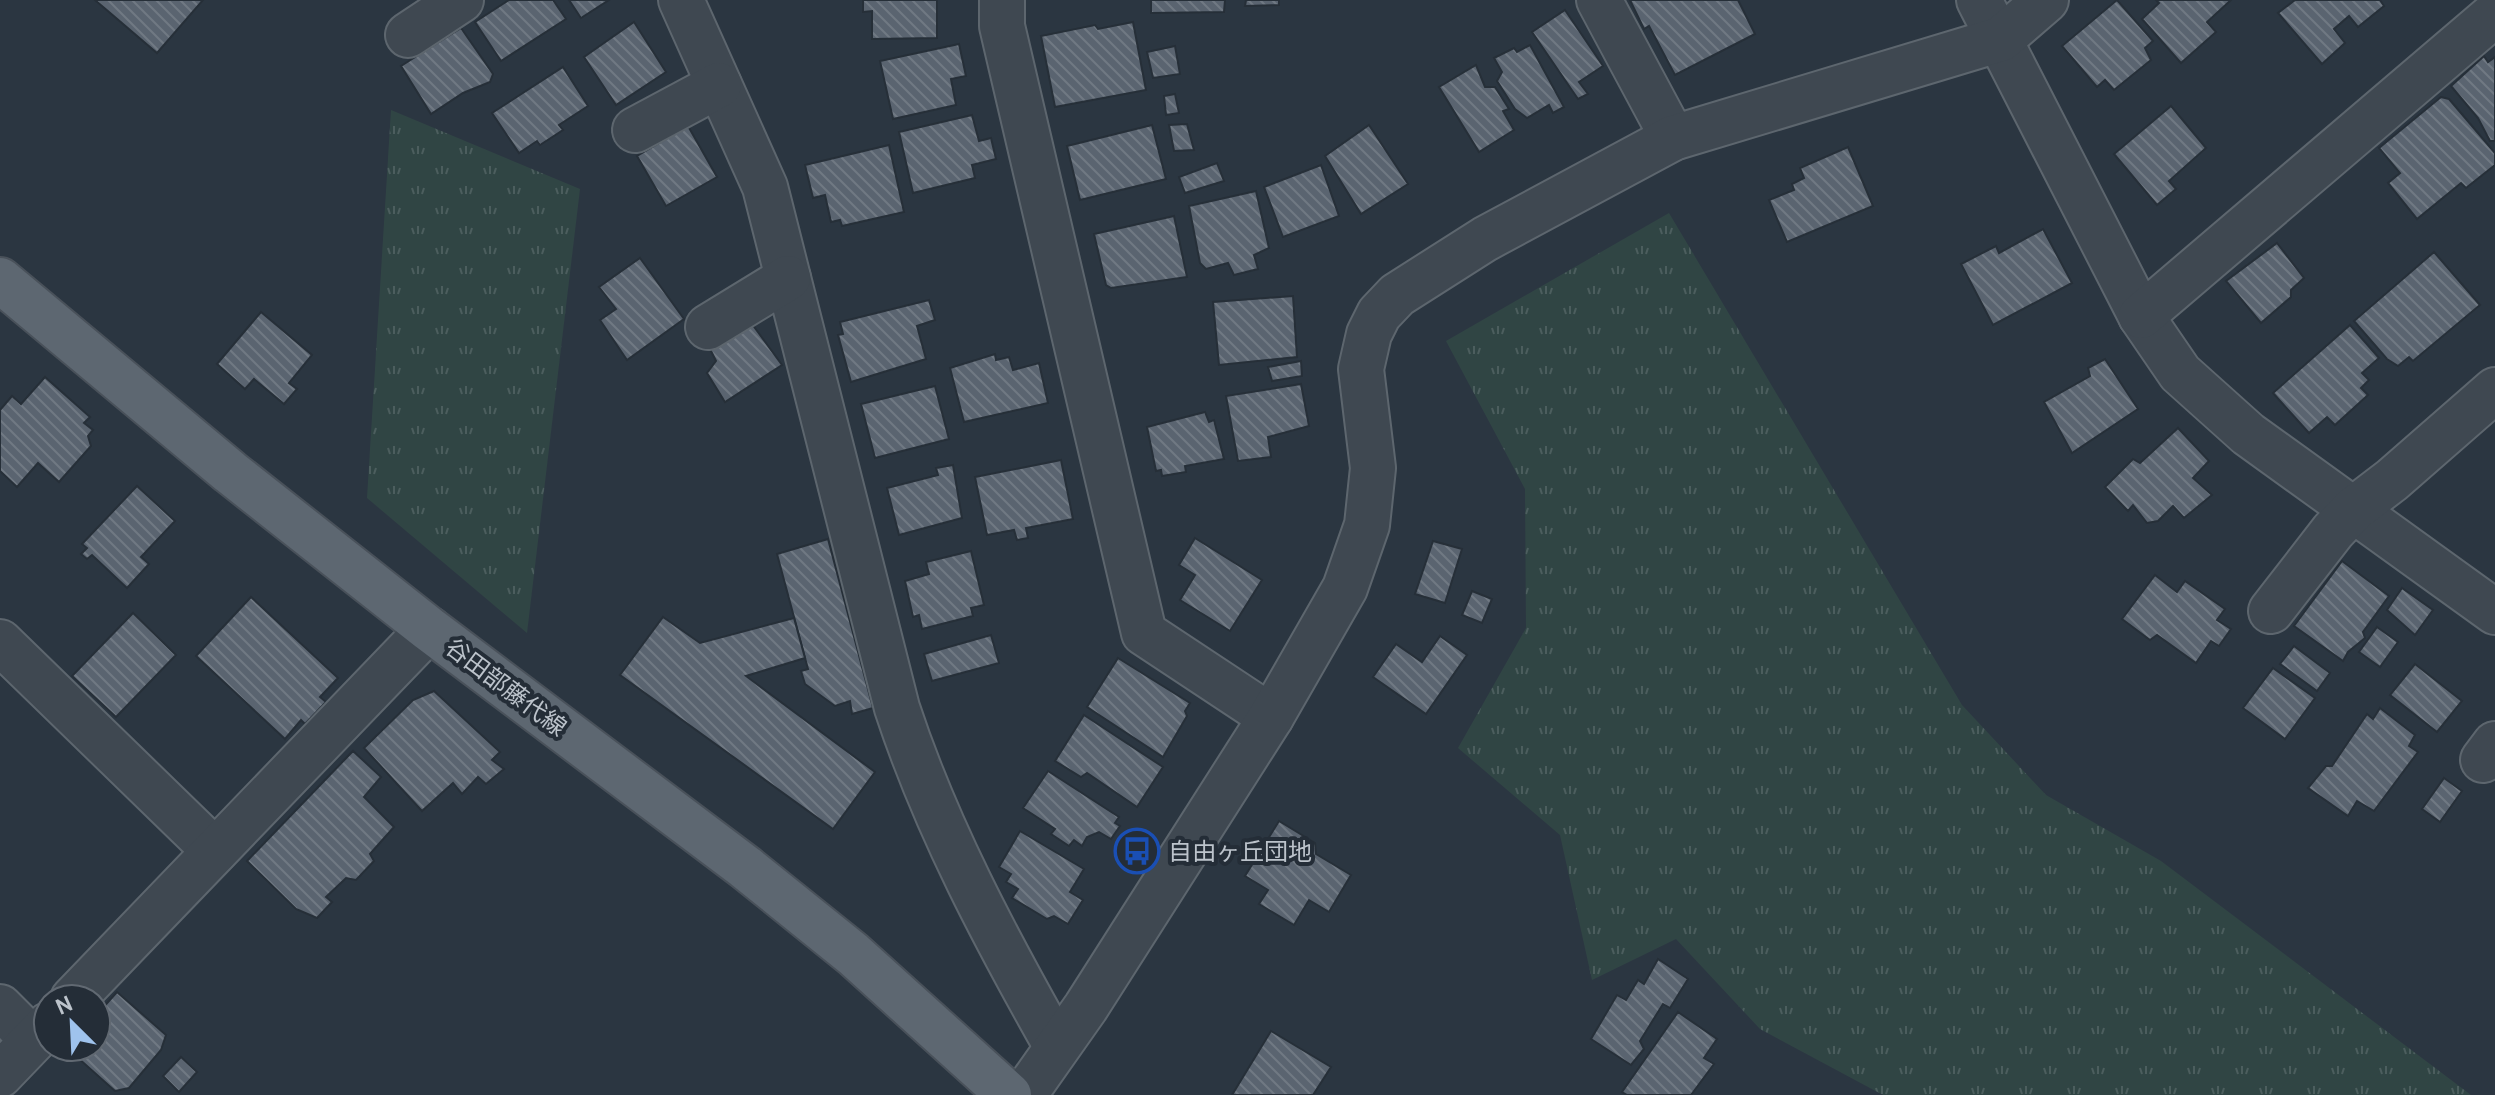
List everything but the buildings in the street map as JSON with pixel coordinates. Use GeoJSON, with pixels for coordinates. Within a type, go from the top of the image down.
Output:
{"type":"FeatureCollection","features":[{"type":"Feature","properties":{"kind":"main road","name":"谷田部藤代線"},"geometry":{"type":"LineString","coordinates":[[0,280],[230,472],[429,629],[757,877],[853,954],[1009,1095]]}},
{"type":"Feature","properties":{"kind":"street"},"geometry":{"type":"LineString","coordinates":[[408,35],[461,0]]}},
{"type":"Feature","properties":{"kind":"street"},"geometry":{"type":"LineString","coordinates":[[681,0],[765,187],[897,708],[919,773],[1017,975],[1057,1047]]}},
{"type":"Feature","properties":{"kind":"street"},"geometry":{"type":"LineString","coordinates":[[1002,0],[1002,26],[1144,633],[1271,717]]}},
{"type":"Feature","properties":{"kind":"street"},"geometry":{"type":"LineString","coordinates":[[1599,0],[1673,138]]}},
{"type":"Feature","properties":{"kind":"street"},"geometry":{"type":"LineString","coordinates":[[1979,0],[2141,316],[2180,373],[2248,434],[2495,612]]}},
{"type":"Feature","properties":{"kind":"street"},"geometry":{"type":"LineString","coordinates":[[1024,1095],[1086,1007],[1271,717],[1345,588],[1367,525],[1373,468],[1361,369],[1369,334],[1379,314],[1397,295],[1485,239],[1673,138],[2001,39],[2046,0]]}},
{"type":"Feature","properties":{"kind":"street"},"geometry":{"type":"LineString","coordinates":[[2141,316],[2495,14]]}},
{"type":"Feature","properties":{"kind":"street"},"geometry":{"type":"LineString","coordinates":[[635,130],[719,85]]}},
{"type":"Feature","properties":{"kind":"street"},"geometry":{"type":"LineString","coordinates":[[708,327],[788,278]]}},
{"type":"Feature","properties":{"kind":"street"},"geometry":{"type":"LineString","coordinates":[[2271,611],[2333,531],[2354,509],[2495,390]]}},
{"type":"Feature","properties":{"kind":"street"},"geometry":{"type":"LineString","coordinates":[[88,983],[429,629]]}},
{"type":"Feature","properties":{"kind":"street"},"geometry":{"type":"LineString","coordinates":[[0,642],[215,851]]}},
{"type":"Feature","properties":{"kind":"street"},"geometry":{"type":"LineString","coordinates":[[0,1007],[32,1027]]}},
{"type":"Feature","properties":{"kind":"street"},"geometry":{"type":"LineString","coordinates":[[0,1075],[32,1041]]}},
{"type":"Feature","properties":{"kind":"green space"},"geometry":{"type":"Polygon","coordinates":[[[391,110],[580,189],[527,633],[367,498],[391,110]]]}},
{"type":"Feature","properties":{"kind":"green space"},"geometry":{"type":"Polygon","coordinates":[[[1669,213],[1962,705],[2046,795],[2161,861],[2471,1095],[1883,1095],[1760,1029],[1676,939],[1592,980],[1560,835],[1458,748],[1526,628],[1525,489],[1446,341],[1669,213]]]}},
{"type":"Feature","properties":{"kind":"place","name":"自由ヶ丘団地"},"geometry":{"type":"Point","coordinates":[1137,851]}}]}
